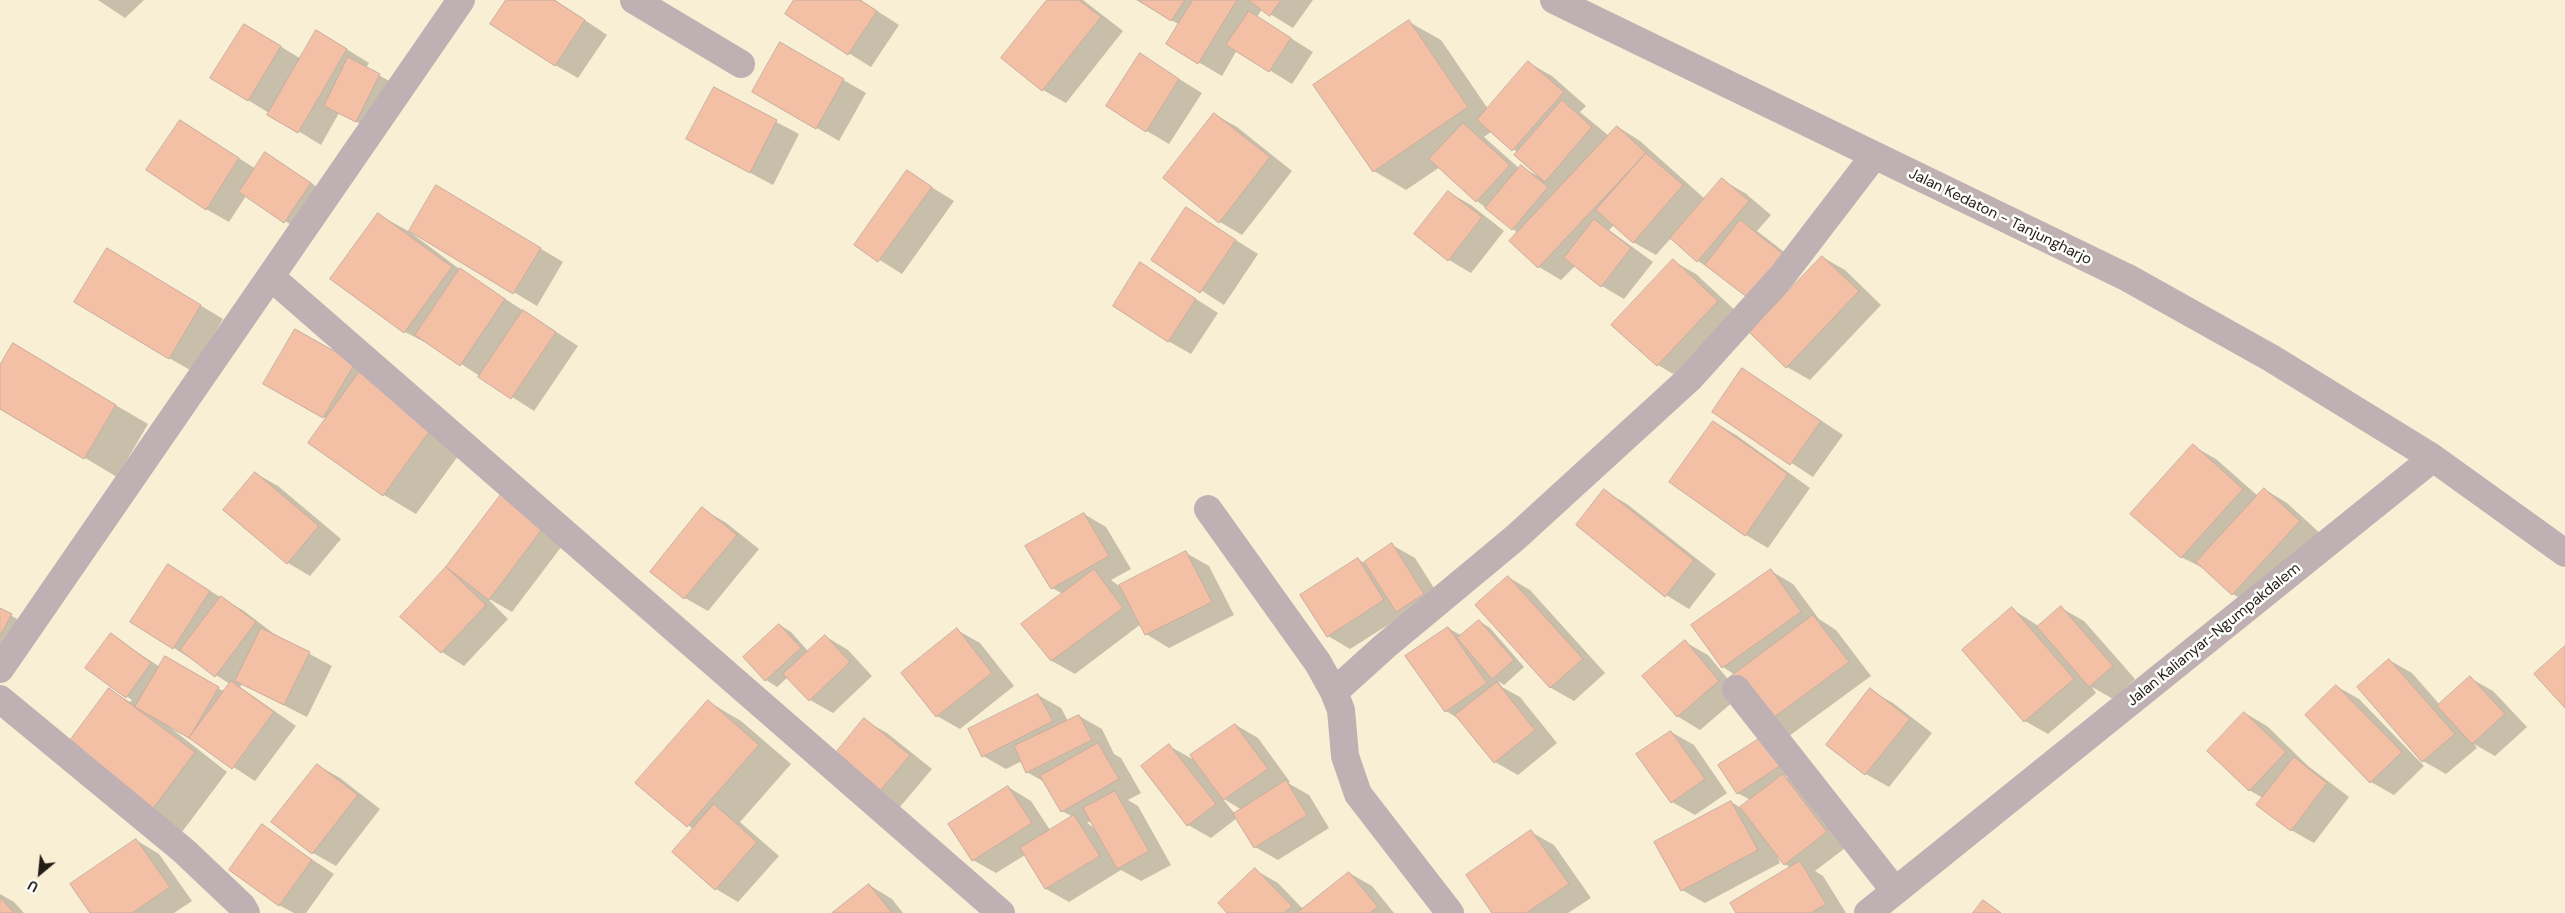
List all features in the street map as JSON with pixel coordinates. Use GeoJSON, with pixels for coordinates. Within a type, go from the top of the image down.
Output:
{"type":"FeatureCollection","features":[{"type":"Feature","properties":{"kind":"street"},"geometry":{"type":"LineString","coordinates":[[0,669],[110,507],[272,278],[461,0]]}},
{"type":"Feature","properties":{"kind":"street"},"geometry":{"type":"LineString","coordinates":[[634,0],[741,64]]}},
{"type":"Feature","properties":{"kind":"street","name":"Jalan Kedaton - Tanjungharjo"},"geometry":{"type":"LineString","coordinates":[[1554,0],[2128,278],[2271,358],[2433,458]]}},
{"type":"Feature","properties":{"kind":"street"},"geometry":{"type":"LineString","coordinates":[[1334,692],[1385,646],[1515,538],[1689,379],[1782,276],[1874,156]]}},
{"type":"Feature","properties":{"kind":"street"},"geometry":{"type":"LineString","coordinates":[[272,278],[1001,913]]}},
{"type":"Feature","properties":{"kind":"street"},"geometry":{"type":"LineString","coordinates":[[2433,458],[2565,553]]}},
{"type":"Feature","properties":{"kind":"street","name":"Jalan Kalianyar-Ngumpakdalem"},"geometry":{"type":"LineString","coordinates":[[1868,913],[2433,458]]}},
{"type":"Feature","properties":{"kind":"street"},"geometry":{"type":"LineString","coordinates":[[1208,509],[1318,663],[1334,692],[1341,710],[1345,756],[1358,794],[1450,913]]}},
{"type":"Feature","properties":{"kind":"street"},"geometry":{"type":"LineString","coordinates":[[1736,689],[1895,891]]}},
{"type":"Feature","properties":{"kind":"street"},"geometry":{"type":"LineString","coordinates":[[0,699],[184,851],[242,906],[246,913]]}},
{"type":"Feature","properties":{"kind":"building"},"geometry":{"type":"Polygon","coordinates":[[[506,0],[554,0],[585,20],[555,66],[490,24],[506,0]]]}},
{"type":"Feature","properties":{"kind":"building"},"geometry":{"type":"Polygon","coordinates":[[[794,0],[860,0],[877,11],[848,55],[785,14],[794,0]]]}},
{"type":"Feature","properties":{"kind":"building"},"geometry":{"type":"Polygon","coordinates":[[[1047,0],[1079,0],[1101,17],[1042,91],[1001,58],[1047,0]]]}},
{"type":"Feature","properties":{"kind":"building"},"geometry":{"type":"Polygon","coordinates":[[[1142,0],[1185,0],[1171,21],[1141,2],[1142,0]]]}},
{"type":"Feature","properties":{"kind":"building"},"geometry":{"type":"Polygon","coordinates":[[[1193,0],[1237,0],[1198,64],[1166,44],[1193,0]]]}},
{"type":"Feature","properties":{"kind":"building"},"geometry":{"type":"Polygon","coordinates":[[[1248,0],[1281,0],[1270,16],[1248,0]]]}},
{"type":"Feature","properties":{"kind":"building"},"geometry":{"type":"Polygon","coordinates":[[[1249,11],[1291,38],[1269,72],[1226,45],[1249,11]]]}},
{"type":"Feature","properties":{"kind":"building"},"geometry":{"type":"Polygon","coordinates":[[[1409,20],[1468,107],[1373,172],[1313,85],[1409,20]]]}},
{"type":"Feature","properties":{"kind":"building"},"geometry":{"type":"Polygon","coordinates":[[[244,24],[281,46],[248,101],[210,78],[244,24]]]}},
{"type":"Feature","properties":{"kind":"building"},"geometry":{"type":"Polygon","coordinates":[[[316,30],[347,49],[298,133],[267,115],[316,30]]]}},
{"type":"Feature","properties":{"kind":"building"},"geometry":{"type":"Polygon","coordinates":[[[780,42],[844,79],[816,129],[752,92],[780,42]]]}},
{"type":"Feature","properties":{"kind":"building"},"geometry":{"type":"Polygon","coordinates":[[[1140,53],[1179,79],[1146,132],[1106,106],[1140,53]]]}},
{"type":"Feature","properties":{"kind":"building"},"geometry":{"type":"Polygon","coordinates":[[[348,57],[380,74],[356,122],[324,106],[348,57]]]}},
{"type":"Feature","properties":{"kind":"building"},"geometry":{"type":"Polygon","coordinates":[[[1528,61],[1564,92],[1512,151],[1477,120],[1528,61]]]}},
{"type":"Feature","properties":{"kind":"building"},"geometry":{"type":"Polygon","coordinates":[[[714,87],[777,120],[750,173],[686,139],[714,87]]]}},
{"type":"Feature","properties":{"kind":"building"},"geometry":{"type":"Polygon","coordinates":[[[1562,100],[1592,127],[1545,182],[1514,155],[1562,100]]]}},
{"type":"Feature","properties":{"kind":"building"},"geometry":{"type":"Polygon","coordinates":[[[1214,113],[1270,157],[1219,223],[1163,178],[1214,113]]]}},
{"type":"Feature","properties":{"kind":"building"},"geometry":{"type":"Polygon","coordinates":[[[180,120],[239,158],[206,210],[146,170],[180,120]]]}},
{"type":"Feature","properties":{"kind":"building"},"geometry":{"type":"Polygon","coordinates":[[[1463,123],[1510,165],[1476,202],[1429,159],[1463,123]]]}},
{"type":"Feature","properties":{"kind":"building"},"geometry":{"type":"Polygon","coordinates":[[[1617,126],[1646,153],[1538,268],[1509,241],[1617,126]]]}},
{"type":"Feature","properties":{"kind":"building"},"geometry":{"type":"Polygon","coordinates":[[[265,152],[311,183],[284,223],[239,192],[265,152]]]}},
{"type":"Feature","properties":{"kind":"building"},"geometry":{"type":"Polygon","coordinates":[[[1646,153],[1683,185],[1633,243],[1596,210],[1646,153]]]}},
{"type":"Feature","properties":{"kind":"building"},"geometry":{"type":"Polygon","coordinates":[[[1521,165],[1548,187],[1512,230],[1485,208],[1521,165]]]}},
{"type":"Feature","properties":{"kind":"building"},"geometry":{"type":"Polygon","coordinates":[[[907,170],[932,187],[878,262],[854,245],[907,170]]]}},
{"type":"Feature","properties":{"kind":"building"},"geometry":{"type":"Polygon","coordinates":[[[1722,178],[1749,201],[1697,262],[1670,238],[1722,178]]]}},
{"type":"Feature","properties":{"kind":"building"},"geometry":{"type":"Polygon","coordinates":[[[436,185],[541,248],[513,294],[409,231],[436,185]]]}},
{"type":"Feature","properties":{"kind":"building"},"geometry":{"type":"Polygon","coordinates":[[[1448,191],[1482,217],[1448,261],[1414,234],[1448,191]]]}},
{"type":"Feature","properties":{"kind":"building"},"geometry":{"type":"Polygon","coordinates":[[[1186,207],[1236,240],[1200,293],[1151,260],[1186,207]]]}},
{"type":"Feature","properties":{"kind":"building"},"geometry":{"type":"Polygon","coordinates":[[[378,213],[452,267],[404,333],[330,279],[378,213]]]}},
{"type":"Feature","properties":{"kind":"building"},"geometry":{"type":"Polygon","coordinates":[[[1594,219],[1631,248],[1601,287],[1564,258],[1594,219]]]}},
{"type":"Feature","properties":{"kind":"building"},"geometry":{"type":"Polygon","coordinates":[[[1740,220],[1783,254],[1748,298],[1705,265],[1740,220]]]}},
{"type":"Feature","properties":{"kind":"building"},"geometry":{"type":"Polygon","coordinates":[[[107,248],[201,305],[169,359],[74,302],[107,248]]]}},
{"type":"Feature","properties":{"kind":"building"},"geometry":{"type":"Polygon","coordinates":[[[1822,256],[1859,291],[1786,368],[1749,332],[1822,256]]]}},
{"type":"Feature","properties":{"kind":"building"},"geometry":{"type":"Polygon","coordinates":[[[1673,259],[1718,301],[1657,366],[1611,325],[1673,259]]]}},
{"type":"Feature","properties":{"kind":"building"},"geometry":{"type":"Polygon","coordinates":[[[1140,262],[1196,299],[1168,342],[1113,306],[1140,262]]]}},
{"type":"Feature","properties":{"kind":"building"},"geometry":{"type":"Polygon","coordinates":[[[460,268],[505,299],[460,366],[415,335],[460,268]]]}},
{"type":"Feature","properties":{"kind":"building"},"geometry":{"type":"Polygon","coordinates":[[[523,310],[556,332],[511,399],[478,377],[523,310]]]}},
{"type":"Feature","properties":{"kind":"building"},"geometry":{"type":"Polygon","coordinates":[[[295,329],[355,363],[323,418],[263,384],[295,329]]]}},
{"type":"Feature","properties":{"kind":"building"},"geometry":{"type":"Polygon","coordinates":[[[13,343],[116,405],[84,459],[0,409],[0,365],[13,343]]]}},
{"type":"Feature","properties":{"kind":"building"},"geometry":{"type":"Polygon","coordinates":[[[1742,368],[1821,421],[1790,465],[1712,412],[1742,368]]]}},
{"type":"Feature","properties":{"kind":"building"},"geometry":{"type":"Polygon","coordinates":[[[359,372],[434,425],[383,496],[308,443],[359,372]]]}},
{"type":"Feature","properties":{"kind":"building"},"geometry":{"type":"Polygon","coordinates":[[[1713,421],[1788,474],[1745,536],[1669,482],[1713,421]]]}},
{"type":"Feature","properties":{"kind":"building"},"geometry":{"type":"Polygon","coordinates":[[[2193,444],[2243,489],[2181,558],[2130,514],[2193,444]]]}},
{"type":"Feature","properties":{"kind":"building"},"geometry":{"type":"Polygon","coordinates":[[[255,472],[319,526],[287,564],[223,510],[255,472]]]}},
{"type":"Feature","properties":{"kind":"building"},"geometry":{"type":"Polygon","coordinates":[[[2264,488],[2300,521],[2232,595],[2196,562],[2264,488]]]}},
{"type":"Feature","properties":{"kind":"building"},"geometry":{"type":"Polygon","coordinates":[[[1604,489],[1694,560],[1665,597],[1576,525],[1604,489]]]}},
{"type":"Feature","properties":{"kind":"building"},"geometry":{"type":"Polygon","coordinates":[[[503,492],[546,524],[489,600],[446,567],[503,492]]]}},
{"type":"Feature","properties":{"kind":"building"},"geometry":{"type":"Polygon","coordinates":[[[702,507],[737,535],[684,599],[650,572],[702,507]]]}},
{"type":"Feature","properties":{"kind":"building"},"geometry":{"type":"Polygon","coordinates":[[[1084,513],[1109,556],[1051,589],[1025,546],[1084,513]]]}},
{"type":"Feature","properties":{"kind":"building"},"geometry":{"type":"Polygon","coordinates":[[[1392,543],[1424,594],[1396,612],[1364,562],[1392,543]]]}},
{"type":"Feature","properties":{"kind":"building"},"geometry":{"type":"Polygon","coordinates":[[[1186,551],[1212,602],[1145,635],[1119,585],[1186,551]]]}},
{"type":"Feature","properties":{"kind":"building"},"geometry":{"type":"Polygon","coordinates":[[[1358,558],[1384,600],[1327,637],[1300,595],[1358,558]]]}},
{"type":"Feature","properties":{"kind":"building"},"geometry":{"type":"Polygon","coordinates":[[[168,564],[210,591],[173,649],[130,622],[168,564]]]}},
{"type":"Feature","properties":{"kind":"building"},"geometry":{"type":"Polygon","coordinates":[[[446,567],[486,605],[441,653],[400,617],[446,567]]]}},
{"type":"Feature","properties":{"kind":"building"},"geometry":{"type":"Polygon","coordinates":[[[1094,569],[1123,608],[1051,661],[1021,624],[1094,569]]]}},
{"type":"Feature","properties":{"kind":"building"},"geometry":{"type":"Polygon","coordinates":[[[1771,569],[1801,612],[1722,668],[1691,625],[1771,569]]]}},
{"type":"Feature","properties":{"kind":"building"},"geometry":{"type":"Polygon","coordinates":[[[1508,576],[1583,659],[1550,688],[1475,605],[1508,576]]]}},
{"type":"Feature","properties":{"kind":"building"},"geometry":{"type":"Polygon","coordinates":[[[221,596],[256,622],[215,677],[180,650],[221,596]]]}},
{"type":"Feature","properties":{"kind":"building"},"geometry":{"type":"Polygon","coordinates":[[[2061,606],[2113,666],[2089,687],[2037,627],[2061,606]]]}},
{"type":"Feature","properties":{"kind":"building"},"geometry":{"type":"Polygon","coordinates":[[[2012,607],[2074,679],[2024,722],[1962,650],[2012,607]]]}},
{"type":"Feature","properties":{"kind":"building"},"geometry":{"type":"Polygon","coordinates":[[[0,608],[12,614],[0,636],[0,608]]]}},
{"type":"Feature","properties":{"kind":"building"},"geometry":{"type":"Polygon","coordinates":[[[1813,615],[1849,662],[1765,724],[1730,677],[1813,615]]]}},
{"type":"Feature","properties":{"kind":"building"},"geometry":{"type":"Polygon","coordinates":[[[1479,620],[1514,660],[1492,679],[1457,638],[1479,620]]]}},
{"type":"Feature","properties":{"kind":"building"},"geometry":{"type":"Polygon","coordinates":[[[779,624],[801,648],[765,681],[743,657],[779,624]]]}},
{"type":"Feature","properties":{"kind":"building"},"geometry":{"type":"Polygon","coordinates":[[[1448,627],[1487,683],[1445,712],[1405,656],[1448,627]]]}},
{"type":"Feature","properties":{"kind":"building"},"geometry":{"type":"Polygon","coordinates":[[[261,628],[310,652],[284,705],[235,681],[261,628]]]}},
{"type":"Feature","properties":{"kind":"building"},"geometry":{"type":"Polygon","coordinates":[[[957,628],[992,673],[936,717],[901,673],[957,628]]]}},
{"type":"Feature","properties":{"kind":"building"},"geometry":{"type":"Polygon","coordinates":[[[111,633],[151,663],[126,698],[85,668],[111,633]]]}},
{"type":"Feature","properties":{"kind":"building"},"geometry":{"type":"Polygon","coordinates":[[[825,635],[850,662],[809,701],[783,674],[825,635]]]}},
{"type":"Feature","properties":{"kind":"building"},"geometry":{"type":"Polygon","coordinates":[[[1685,640],[1719,681],[1677,717],[1642,676],[1685,640]]]}},
{"type":"Feature","properties":{"kind":"building"},"geometry":{"type":"Polygon","coordinates":[[[2565,646],[2565,708],[2534,674],[2565,646]]]}},
{"type":"Feature","properties":{"kind":"building"},"geometry":{"type":"Polygon","coordinates":[[[165,656],[219,687],[189,738],[135,707],[165,656]]]}},
{"type":"Feature","properties":{"kind":"building"},"geometry":{"type":"Polygon","coordinates":[[[2389,659],[2455,734],[2422,762],[2357,687],[2389,659]]]}},
{"type":"Feature","properties":{"kind":"building"},"geometry":{"type":"Polygon","coordinates":[[[2470,676],[2505,714],[2472,744],[2437,706],[2470,676]]]}},
{"type":"Feature","properties":{"kind":"building"},"geometry":{"type":"Polygon","coordinates":[[[231,681],[274,712],[232,769],[189,738],[231,681]]]}},
{"type":"Feature","properties":{"kind":"building"},"geometry":{"type":"Polygon","coordinates":[[[1497,682],[1535,730],[1494,763],[1455,715],[1497,682]]]}},
{"type":"Feature","properties":{"kind":"building"},"geometry":{"type":"Polygon","coordinates":[[[2336,685],[2402,752],[2370,783],[2305,715],[2336,685]]]}},
{"type":"Feature","properties":{"kind":"building"},"geometry":{"type":"Polygon","coordinates":[[[109,688],[195,752],[149,814],[63,750],[109,688]]]}},
{"type":"Feature","properties":{"kind":"building"},"geometry":{"type":"Polygon","coordinates":[[[1870,688],[1910,719],[1865,775],[1826,745],[1870,688]]]}},
{"type":"Feature","properties":{"kind":"building"},"geometry":{"type":"Polygon","coordinates":[[[1038,694],[1053,721],[982,757],[968,729],[1038,694]]]}},
{"type":"Feature","properties":{"kind":"building"},"geometry":{"type":"Polygon","coordinates":[[[708,700],[759,745],[687,827],[635,783],[708,700]]]}},
{"type":"Feature","properties":{"kind":"building"},"geometry":{"type":"Polygon","coordinates":[[[2244,712],[2286,752],[2249,791],[2207,751],[2244,712]]]}},
{"type":"Feature","properties":{"kind":"building"},"geometry":{"type":"Polygon","coordinates":[[[1079,715],[1092,740],[1026,773],[1014,746],[1079,715]]]}},
{"type":"Feature","properties":{"kind":"building"},"geometry":{"type":"Polygon","coordinates":[[[864,718],[910,755],[876,796],[830,760],[864,718]]]}},
{"type":"Feature","properties":{"kind":"building"},"geometry":{"type":"Polygon","coordinates":[[[1235,724],[1268,769],[1223,800],[1190,755],[1235,724]]]}},
{"type":"Feature","properties":{"kind":"building"},"geometry":{"type":"Polygon","coordinates":[[[1671,731],[1705,779],[1671,803],[1636,754],[1671,731]]]}},
{"type":"Feature","properties":{"kind":"building"},"geometry":{"type":"Polygon","coordinates":[[[1762,737],[1780,766],[1737,794],[1718,765],[1762,737]]]}},
{"type":"Feature","properties":{"kind":"building"},"geometry":{"type":"Polygon","coordinates":[[[1098,743],[1119,779],[1061,812],[1040,776],[1098,743]]]}},
{"type":"Feature","properties":{"kind":"building"},"geometry":{"type":"Polygon","coordinates":[[[1169,744],[1216,804],[1187,826],[1141,766],[1169,744]]]}},
{"type":"Feature","properties":{"kind":"building"},"geometry":{"type":"Polygon","coordinates":[[[2294,757],[2327,783],[2291,831],[2256,805],[2294,757]]]}},
{"type":"Feature","properties":{"kind":"building"},"geometry":{"type":"Polygon","coordinates":[[[317,764],[358,795],[312,854],[271,822],[317,764]]]}},
{"type":"Feature","properties":{"kind":"building"},"geometry":{"type":"Polygon","coordinates":[[[1783,774],[1827,832],[1784,865],[1740,807],[1783,774]]]}},
{"type":"Feature","properties":{"kind":"building"},"geometry":{"type":"Polygon","coordinates":[[[1286,780],[1307,815],[1254,848],[1233,814],[1286,780]]]}},
{"type":"Feature","properties":{"kind":"building"},"geometry":{"type":"Polygon","coordinates":[[[1008,786],[1032,823],[972,861],[948,824],[1008,786]]]}},
{"type":"Feature","properties":{"kind":"building"},"geometry":{"type":"Polygon","coordinates":[[[1115,791],[1149,851],[1117,869],[1083,808],[1115,791]]]}},
{"type":"Feature","properties":{"kind":"building"},"geometry":{"type":"Polygon","coordinates":[[[1731,801],[1758,850],[1681,891],[1654,842],[1731,801]]]}},
{"type":"Feature","properties":{"kind":"building"},"geometry":{"type":"Polygon","coordinates":[[[714,804],[757,842],[715,890],[672,852],[714,804]]]}},
{"type":"Feature","properties":{"kind":"building"},"geometry":{"type":"Polygon","coordinates":[[[1074,815],[1100,856],[1045,889],[1020,848],[1074,815]]]}},
{"type":"Feature","properties":{"kind":"building"},"geometry":{"type":"Polygon","coordinates":[[[262,824],[312,860],[279,906],[229,870],[262,824]]]}},
{"type":"Feature","properties":{"kind":"building"},"geometry":{"type":"Polygon","coordinates":[[[1531,830],[1569,884],[1526,913],[1492,913],[1466,875],[1531,830]]]}},
{"type":"Feature","properties":{"kind":"building"},"geometry":{"type":"Polygon","coordinates":[[[136,839],[170,887],[132,913],[90,913],[70,884],[136,839]]]}},
{"type":"Feature","properties":{"kind":"building"},"geometry":{"type":"Polygon","coordinates":[[[1800,861],[1826,904],[1811,913],[1736,913],[1730,903],[1800,861]]]}},
{"type":"Feature","properties":{"kind":"building"},"geometry":{"type":"Polygon","coordinates":[[[1255,868],[1292,906],[1284,913],[1227,913],[1218,903],[1255,868]]]}},
{"type":"Feature","properties":{"kind":"building"},"geometry":{"type":"Polygon","coordinates":[[[1349,872],[1378,907],[1370,913],[1297,913],[1349,872]]]}},
{"type":"Feature","properties":{"kind":"building"},"geometry":{"type":"Polygon","coordinates":[[[869,884],[892,913],[832,913],[869,884]]]}},
{"type":"Feature","properties":{"kind":"building"},"geometry":{"type":"Polygon","coordinates":[[[0,897],[14,913],[0,913],[0,897]]]}},
{"type":"Feature","properties":{"kind":"building"},"geometry":{"type":"Polygon","coordinates":[[[1983,900],[2001,913],[1973,913],[1983,900]]]}}]}
